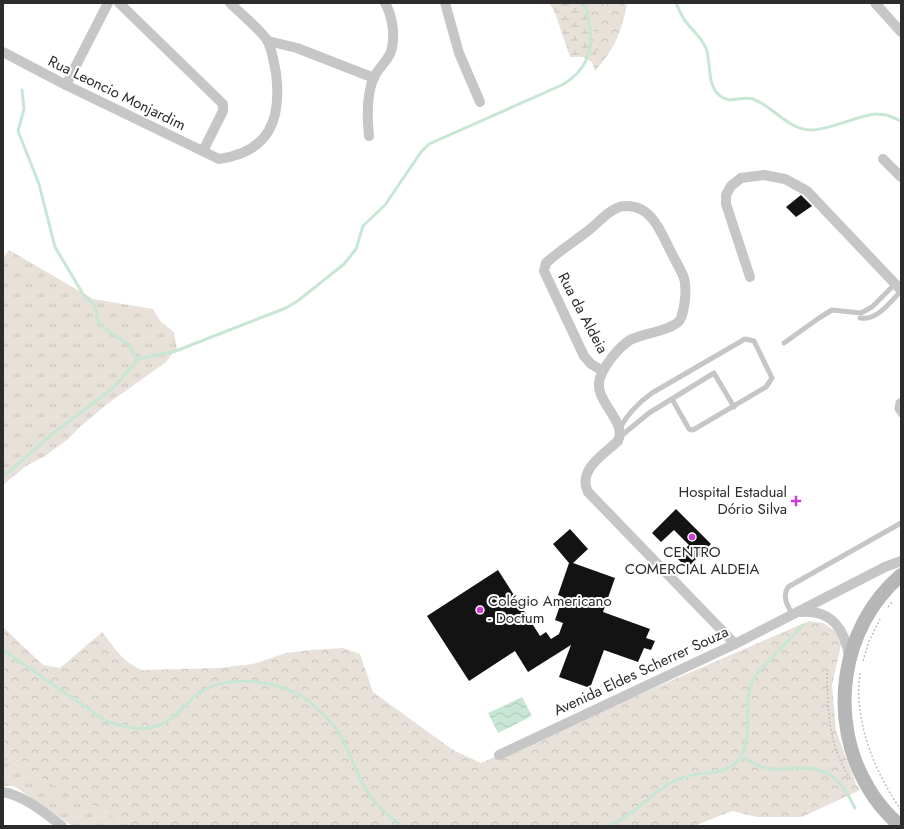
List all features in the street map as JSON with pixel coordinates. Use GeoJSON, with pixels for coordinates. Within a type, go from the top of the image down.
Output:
{"type":"FeatureCollection","features":[{"type":"Feature","properties":{"kind":"main road"},"geometry":{"type":"LineString","coordinates":[[900,826],[885,812],[862,776],[849,741],[844,705],[857,664],[858,634],[871,610],[888,588],[901,575]]}},
{"type":"Feature","properties":{"kind":"main road"},"geometry":{"type":"LineString","coordinates":[[885,812],[888,826]]}},
{"type":"Feature","properties":{"kind":"street"},"geometry":{"type":"LineString","coordinates":[[66,85],[108,3]]}},
{"type":"Feature","properties":{"kind":"street"},"geometry":{"type":"LineString","coordinates":[[119,3],[223,104],[223,111],[202,151]]}},
{"type":"Feature","properties":{"kind":"street"},"geometry":{"type":"LineString","coordinates":[[230,3],[268,41],[297,48],[374,78]]}},
{"type":"Feature","properties":{"kind":"street"},"geometry":{"type":"LineString","coordinates":[[369,136],[368,106],[374,78],[390,54],[393,31],[390,11],[385,3]]}},
{"type":"Feature","properties":{"kind":"street"},"geometry":{"type":"LineString","coordinates":[[445,3],[459,53],[480,102]]}},
{"type":"Feature","properties":{"kind":"street"},"geometry":{"type":"LineString","coordinates":[[875,3],[901,32]]}},
{"type":"Feature","properties":{"kind":"street","name":"Rua Leoncio Monjardim"},"geometry":{"type":"LineString","coordinates":[[3,52],[66,85],[219,159],[236,156],[266,137],[274,120],[278,92],[275,68],[268,41]]}},
{"type":"Feature","properties":{"kind":"street"},"geometry":{"type":"LineString","coordinates":[[883,159],[901,177]]}},
{"type":"Feature","properties":{"kind":"street"},"geometry":{"type":"LineString","coordinates":[[750,278],[726,204],[726,195],[731,186],[741,178],[764,174],[785,179],[807,191],[899,288]]}},
{"type":"Feature","properties":{"kind":"street","name":"Rua da Aldeia"},"geometry":{"type":"LineString","coordinates":[[603,371],[591,364],[584,356],[544,271],[546,263],[603,217],[616,208],[627,206],[645,212],[656,222],[684,279],[683,309],[680,322],[674,326],[644,334],[631,340],[620,348],[603,371],[598,385],[620,432]]}},
{"type":"Feature","properties":{"kind":"street"},"geometry":{"type":"LineString","coordinates":[[620,432],[618,441],[589,468],[584,480],[588,492],[735,644]]}},
{"type":"Feature","properties":{"kind":"street","name":"Avenida Eldes Scherrer Souza"},"geometry":{"type":"LineString","coordinates":[[499,755],[735,644],[901,560]]}},
{"type":"Feature","properties":{"kind":"street","name":"Avenida Eldes Scherrer Souza"},"geometry":{"type":"LineString","coordinates":[[794,614],[815,612],[824,614],[832,619],[844,637],[857,664]]}},
{"type":"Feature","properties":{"kind":"street"},"geometry":{"type":"LineString","coordinates":[[3,792],[27,800],[62,826]]}},
{"type":"Feature","properties":{"kind":"lane"},"geometry":{"type":"LineString","coordinates":[[860,318],[867,319],[874,316],[899,288]]}},
{"type":"Feature","properties":{"kind":"lane"},"geometry":{"type":"LineString","coordinates":[[784,343],[832,310],[861,312],[872,307],[899,288]]}},
{"type":"Feature","properties":{"kind":"lane"},"geometry":{"type":"LineString","coordinates":[[620,432],[626,416],[652,393],[745,338],[754,341],[772,378],[766,387],[693,430],[689,429],[672,399]]}},
{"type":"Feature","properties":{"kind":"lane"},"geometry":{"type":"LineString","coordinates":[[620,432],[714,373],[734,407]]}},
{"type":"Feature","properties":{"kind":"lane"},"geometry":{"type":"LineString","coordinates":[[901,400],[898,402],[897,409],[901,415]]}},
{"type":"Feature","properties":{"kind":"lane"},"geometry":{"type":"LineString","coordinates":[[794,614],[786,603],[785,593],[788,586],[901,523]]}},
{"type":"Feature","properties":{"kind":"path"},"geometry":{"type":"LineString","coordinates":[[888,608],[897,596]]}},
{"type":"Feature","properties":{"kind":"path"},"geometry":{"type":"LineString","coordinates":[[883,613],[857,664],[858,700],[864,728],[872,754],[887,789],[901,810]]}},
{"type":"Feature","properties":{"kind":"green space"},"geometry":{"type":"Polygon","coordinates":[[[549,3],[587,3],[597,53],[592,62],[583,57],[570,57],[554,10],[549,3]]]}},
{"type":"Feature","properties":{"kind":"green space"},"geometry":{"type":"Polygon","coordinates":[[[587,3],[626,3],[627,5],[620,32],[608,55],[595,71],[592,62],[597,53],[587,3]]]}},
{"type":"Feature","properties":{"kind":"green space"},"geometry":{"type":"Polygon","coordinates":[[[9,250],[93,299],[153,309],[161,322],[174,332],[177,348],[166,362],[106,405],[67,440],[45,456],[26,466],[3,485],[3,258],[9,250]]]}},
{"type":"Feature","properties":{"kind":"green space"},"geometry":{"type":"Polygon","coordinates":[[[809,621],[823,623],[843,636],[832,685],[836,731],[856,784],[860,790],[802,817],[757,817],[732,811],[694,826],[132,826],[3,758],[3,627],[43,665],[60,668],[102,632],[115,649],[130,664],[143,670],[218,668],[253,664],[286,653],[343,648],[360,654],[373,692],[453,750],[481,763],[809,621]]]}},
{"type":"Feature","properties":{"kind":"green space"},"geometry":{"type":"Polygon","coordinates":[[[3,758],[132,826],[72,826],[14,786],[3,786],[3,758]]]}},
{"type":"Feature","properties":{"kind":"water"},"geometry":{"type":"Polygon","coordinates":[[[522,697],[532,716],[498,733],[488,713],[522,697]]]}},
{"type":"Feature","properties":{"kind":"building"},"geometry":{"type":"Polygon","coordinates":[[[801,195],[812,206],[796,217],[786,207],[801,195]]]}},
{"type":"Feature","properties":{"kind":"building","name":"CENTRO COMERCIAL ALDEIA"},"geometry":{"type":"Polygon","coordinates":[[[676,509],[711,544],[687,568],[676,557],[689,545],[674,530],[661,542],[652,533],[676,509]]]}},
{"type":"Feature","properties":{"kind":"building","name":"Colégio Americano - Doctum"},"geometry":{"type":"Polygon","coordinates":[[[570,529],[588,549],[573,563],[615,578],[603,612],[650,629],[646,638],[655,641],[651,650],[644,648],[638,662],[604,650],[590,688],[559,677],[571,645],[528,672],[515,651],[469,681],[427,616],[498,570],[540,636],[546,632],[551,639],[559,634],[563,623],[555,620],[563,597],[558,595],[569,563],[553,544],[570,529]]]}},
{"type":"Feature","properties":{"kind":"waterway"},"geometry":{"type":"LineString","coordinates":[[3,477],[51,435],[113,388],[137,360],[173,352],[286,308],[299,300],[344,264],[356,249],[363,226],[385,205],[421,152],[429,144],[562,85],[581,69],[587,59],[591,39],[585,3]]}},
{"type":"Feature","properties":{"kind":"waterway"},"geometry":{"type":"LineString","coordinates":[[676,3],[684,20],[699,37],[706,48],[712,84],[718,94],[722,97],[731,100],[744,98],[753,99],[760,102],[788,122],[803,129],[811,130],[826,128],[860,117],[876,114],[887,115],[901,121]]}},
{"type":"Feature","properties":{"kind":"waterway"},"geometry":{"type":"LineString","coordinates":[[22,90],[24,109],[18,131],[39,184],[55,247],[83,294],[95,306],[98,322],[104,328],[129,345],[137,360]]}},
{"type":"Feature","properties":{"kind":"waterway"},"geometry":{"type":"LineString","coordinates":[[608,826],[629,815],[660,790],[680,778],[695,774],[718,771],[737,762],[745,746],[748,726],[748,696],[755,676],[803,625]]}},
{"type":"Feature","properties":{"kind":"waterway"},"geometry":{"type":"LineString","coordinates":[[3,650],[106,721],[127,727],[148,728],[167,722],[194,697],[205,690],[217,685],[231,682],[259,682],[273,685],[298,694],[316,707],[333,724],[341,736],[359,778],[368,794],[377,805],[404,826]]}},
{"type":"Feature","properties":{"kind":"waterway"},"geometry":{"type":"LineString","coordinates":[[741,757],[768,768],[808,768],[826,773],[839,782],[845,789],[855,808]]}},
{"type":"Feature","properties":{"kind":"place","name":"Hospital Estadual Dório Silva"},"geometry":{"type":"Point","coordinates":[796,501]}},
{"type":"Feature","properties":{"kind":"place","name":"CENTRO COMERCIAL ALDEIA"},"geometry":{"type":"Point","coordinates":[692,537]}},
{"type":"Feature","properties":{"kind":"place","name":"Colégio Americano - Doctum"},"geometry":{"type":"Point","coordinates":[480,610]}}]}
